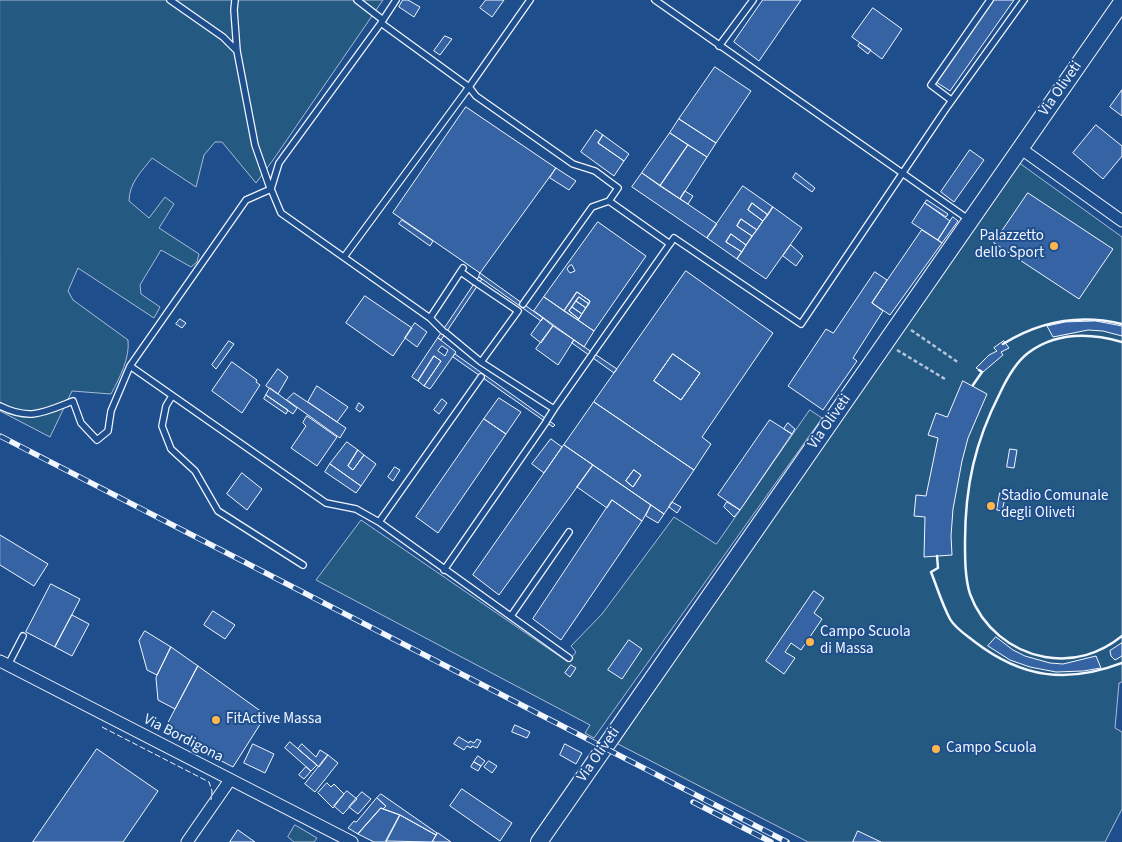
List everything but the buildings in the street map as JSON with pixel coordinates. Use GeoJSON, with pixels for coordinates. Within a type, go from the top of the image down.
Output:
{"type":"FeatureCollection","features":[{"type":"Feature","properties":{"kind":"main road","name":"Via Oliveti"},"geometry":{"type":"LineString","coordinates":[[539,842],[1122,2]]}},
{"type":"Feature","properties":{"kind":"street"},"geometry":{"type":"LineString","coordinates":[[1020,148],[1122,221]]}},
{"type":"Feature","properties":{"kind":"street","name":"Via Bordigona"},"geometry":{"type":"LineString","coordinates":[[4,663],[352,842]]}},
{"type":"Feature","properties":{"kind":"street"},"geometry":{"type":"LineString","coordinates":[[188,842],[230,780]]}},
{"type":"Feature","properties":{"kind":"lane"},"geometry":{"type":"LineString","coordinates":[[170,0],[223,37],[237,51]]}},
{"type":"Feature","properties":{"kind":"lane"},"geometry":{"type":"LineString","coordinates":[[235,0],[237,51],[255,145],[270,189],[281,213],[430,318],[480,362],[554,409]]}},
{"type":"Feature","properties":{"kind":"lane"},"geometry":{"type":"LineString","coordinates":[[357,0],[382,21],[470,86],[476,96],[573,164],[595,171],[618,188],[609,201],[592,207],[521,308],[480,362]]}},
{"type":"Feature","properties":{"kind":"lane"},"geometry":{"type":"LineString","coordinates":[[0,406],[9,411],[28,416],[73,402],[81,424],[96,440],[108,431],[111,412],[130,366],[246,200],[270,189],[279,163],[396,0]]}},
{"type":"Feature","properties":{"kind":"lane"},"geometry":{"type":"LineString","coordinates":[[344,257],[470,86],[530,0]]}},
{"type":"Feature","properties":{"kind":"lane"},"geometry":{"type":"LineString","coordinates":[[655,0],[970,220]]}},
{"type":"Feature","properties":{"kind":"lane"},"geometry":{"type":"LineString","coordinates":[[720,46],[753,0]]}},
{"type":"Feature","properties":{"kind":"lane"},"geometry":{"type":"LineString","coordinates":[[951,100],[931,86],[990,0]]}},
{"type":"Feature","properties":{"kind":"lane"},"geometry":{"type":"LineString","coordinates":[[444,570],[674,238],[801,324],[951,100],[1024,0]]}},
{"type":"Feature","properties":{"kind":"lane"},"geometry":{"type":"LineString","coordinates":[[609,201],[670,244]]}},
{"type":"Feature","properties":{"kind":"lane"},"geometry":{"type":"LineString","coordinates":[[430,318],[462,270],[477,283],[521,308]]}},
{"type":"Feature","properties":{"kind":"lane"},"geometry":{"type":"LineString","coordinates":[[130,366],[326,502],[356,509],[379,522],[570,658]]}},
{"type":"Feature","properties":{"kind":"lane"},"geometry":{"type":"LineString","coordinates":[[379,522],[488,367]]}},
{"type":"Feature","properties":{"kind":"lane"},"geometry":{"type":"LineString","coordinates":[[172,396],[166,406],[162,426],[171,449],[195,471],[218,512],[303,565]]}},
{"type":"Feature","properties":{"kind":"lane"},"geometry":{"type":"LineString","coordinates":[[511,616],[569,532]]}},
{"type":"Feature","properties":{"kind":"lane"},"geometry":{"type":"LineString","coordinates":[[4,663],[23,636]]}},
{"type":"Feature","properties":{"kind":"path"},"geometry":{"type":"LineString","coordinates":[[910,329],[959,363]]}},
{"type":"Feature","properties":{"kind":"path"},"geometry":{"type":"LineString","coordinates":[[885,342],[945,380]]}},
{"type":"Feature","properties":{"kind":"shaded area"},"geometry":{"type":"Polygon","coordinates":[[[0,0],[383,0],[256,183],[222,142],[215,142],[204,155],[196,187],[152,158],[140,173],[131,189],[129,201],[149,218],[165,197],[174,204],[159,228],[199,254],[197,262],[191,267],[161,250],[140,285],[141,294],[160,307],[154,318],[78,268],[68,291],[73,300],[128,340],[126,361],[111,394],[72,391],[50,437],[0,411],[0,0]]]}},
{"type":"Feature","properties":{"kind":"shaded area"},"geometry":{"type":"Polygon","coordinates":[[[1018,162],[1122,237],[1122,682],[1119,683],[1115,728],[1122,732],[1122,809],[1105,842],[808,842],[618,744],[1018,162]]]}},
{"type":"Feature","properties":{"kind":"shaded area"},"geometry":{"type":"Polygon","coordinates":[[[810,410],[822,418],[594,738],[585,733],[590,725],[316,580],[361,520],[568,662],[576,652],[571,646],[602,614],[674,517],[716,544],[810,410]]]}},
{"type":"Feature","properties":{"kind":"shaded area"},"geometry":{"type":"Polygon","coordinates":[[[295,825],[317,838],[314,842],[294,842],[288,837],[295,825]]]}},
{"type":"Feature","properties":{"kind":"railway"},"geometry":{"type":"LineString","coordinates":[[0,436],[787,842]]}},
{"type":"Feature","properties":{"kind":"railway"},"geometry":{"type":"LineString","coordinates":[[693,802],[771,842]]}},
{"type":"Feature","properties":{"kind":"fence"},"geometry":{"type":"LineString","coordinates":[[102,727],[209,782],[212,791],[211,800]]}},
{"type":"Feature","properties":{"kind":"wall"},"geometry":{"type":"LineString","coordinates":[[1003,344],[1031,330],[1061,322],[1091,320],[1122,324]]}},
{"type":"Feature","properties":{"kind":"wall"},"geometry":{"type":"LineString","coordinates":[[1122,342],[1086,336],[1062,338],[1039,346],[1023,357],[1015,366],[991,411],[978,447],[969,483],[965,522],[965,562],[968,588],[975,606],[982,617],[999,636],[1009,643],[1033,654],[1055,658],[1086,655],[1105,648],[1122,636]]}},
{"type":"Feature","properties":{"kind":"wall"},"geometry":{"type":"LineString","coordinates":[[973,385],[982,372],[979,370]]}},
{"type":"Feature","properties":{"kind":"wall"},"geometry":{"type":"LineString","coordinates":[[937,556],[938,568],[931,572],[950,619],[961,631],[993,654],[1028,670],[1046,674],[1082,674],[1122,663]]}},
{"type":"Feature","properties":{"kind":"place","name":"Palazzetto dello Sport"},"geometry":{"type":"Point","coordinates":[1054,246]}},
{"type":"Feature","properties":{"kind":"place","name":"Stadio Comunale degli Oliveti"},"geometry":{"type":"Point","coordinates":[991,506]}},
{"type":"Feature","properties":{"kind":"place","name":"Campo Scuola di Massa"},"geometry":{"type":"Point","coordinates":[810,642]}},
{"type":"Feature","properties":{"kind":"place","name":"FitActive Massa"},"geometry":{"type":"Point","coordinates":[216,720]}},
{"type":"Feature","properties":{"kind":"place","name":"Campo Scuola"},"geometry":{"type":"Point","coordinates":[936,749]}}]}
